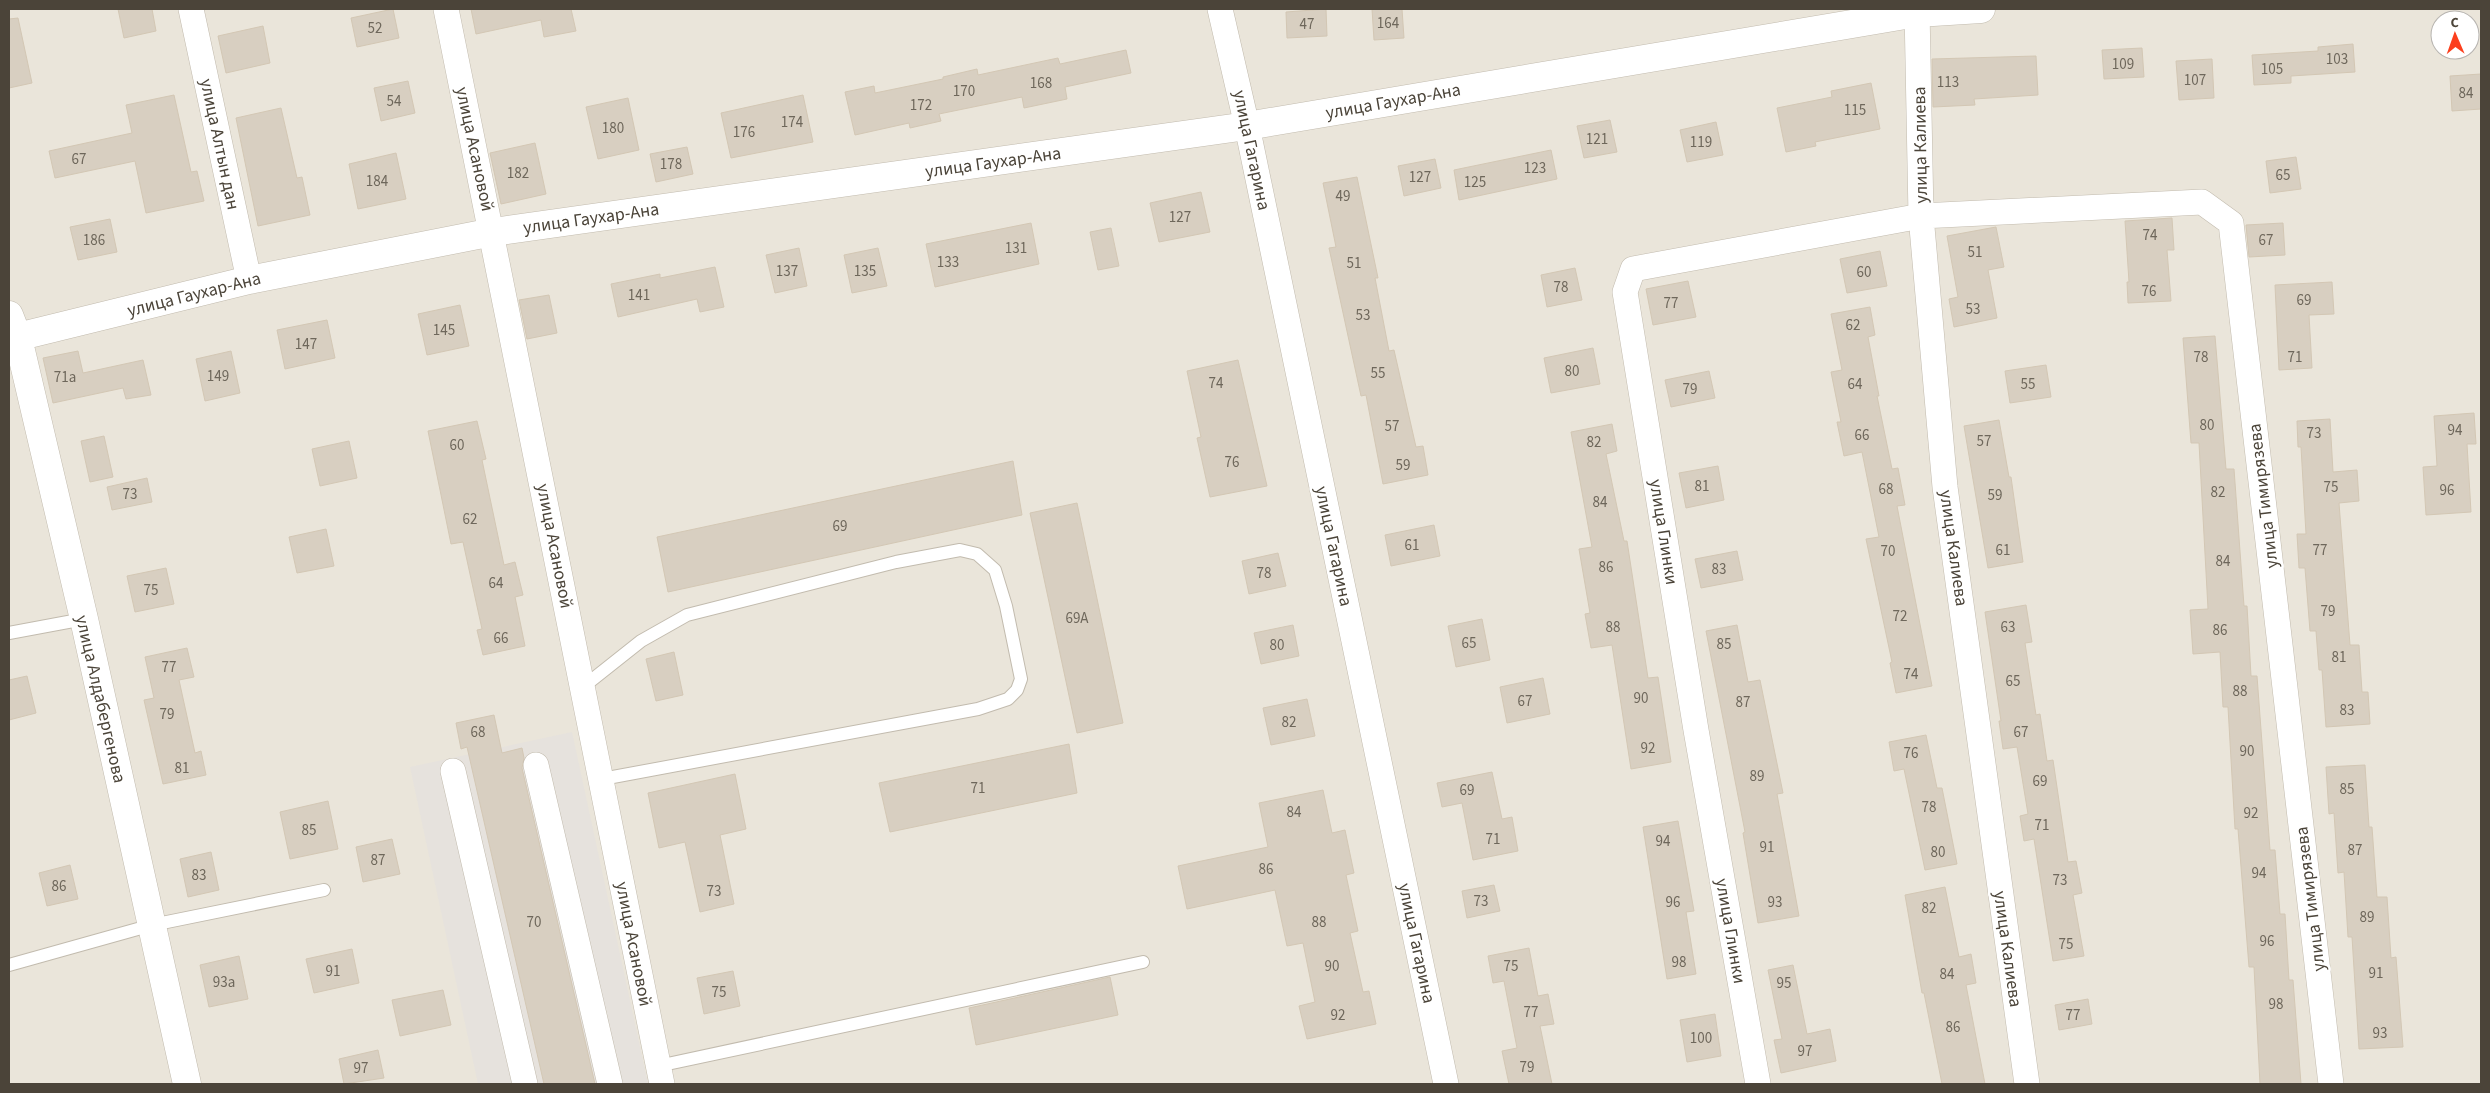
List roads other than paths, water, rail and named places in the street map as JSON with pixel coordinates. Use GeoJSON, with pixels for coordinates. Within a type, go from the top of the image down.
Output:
{"type":"FeatureCollection","features":[{"type":"Feature","properties":{"kind":"street","name":"улица Алтын дан"},"geometry":{"type":"LineString","coordinates":[[191,9],[249,280]]}},
{"type":"Feature","properties":{"kind":"street","name":"улица Асановой"},"geometry":{"type":"LineString","coordinates":[[446,9],[660,1075]]}},
{"type":"Feature","properties":{"kind":"street","name":"улица Гагарина"},"geometry":{"type":"LineString","coordinates":[[1220,9],[1247,126],[1446,1084]]}},
{"type":"Feature","properties":{"kind":"street","name":"улица Гаухар-Ана"},"geometry":{"type":"LineString","coordinates":[[12,330],[249,280],[492,232],[1247,126],[1917,11],[1981,9]]}},
{"type":"Feature","properties":{"kind":"street","name":"улица Калиева"},"geometry":{"type":"LineString","coordinates":[[1917,11],[1921,216],[1945,487],[2027,1084]]}},
{"type":"Feature","properties":{"kind":"street","name":"улица Тимирязева"},"geometry":{"type":"LineString","coordinates":[[1921,216],[2202,202],[2231,223],[2332,1084]]}},
{"type":"Feature","properties":{"kind":"street","name":"улица Глинки"},"geometry":{"type":"LineString","coordinates":[[1758,1084],[1696,730],[1625,292],[1633,269],[1921,216]]}},
{"type":"Feature","properties":{"kind":"street","name":"улица Алдабергенова"},"geometry":{"type":"LineString","coordinates":[[12,330],[84,619],[187,1084]]}},
{"type":"Feature","properties":{"kind":"street"},"geometry":{"type":"LineString","coordinates":[[536,765],[610,1084]]}},
{"type":"Feature","properties":{"kind":"street"},"geometry":{"type":"LineString","coordinates":[[453,771],[525,1084]]}},
{"type":"Feature","properties":{"kind":"lane"},"geometry":{"type":"LineString","coordinates":[[583,687],[641,640],[687,615],[896,562],[960,550],[977,554],[995,570],[1014,641],[1021,679],[1016,690],[1008,699],[978,709],[602,779]]}},
{"type":"Feature","properties":{"kind":"lane"},"geometry":{"type":"LineString","coordinates":[[9,633],[84,619]]}},
{"type":"Feature","properties":{"kind":"lane"},"geometry":{"type":"LineString","coordinates":[[9,964],[152,925],[324,890]]}},
{"type":"Feature","properties":{"kind":"lane"},"geometry":{"type":"LineString","coordinates":[[660,1075],[1143,962]]}}]}
